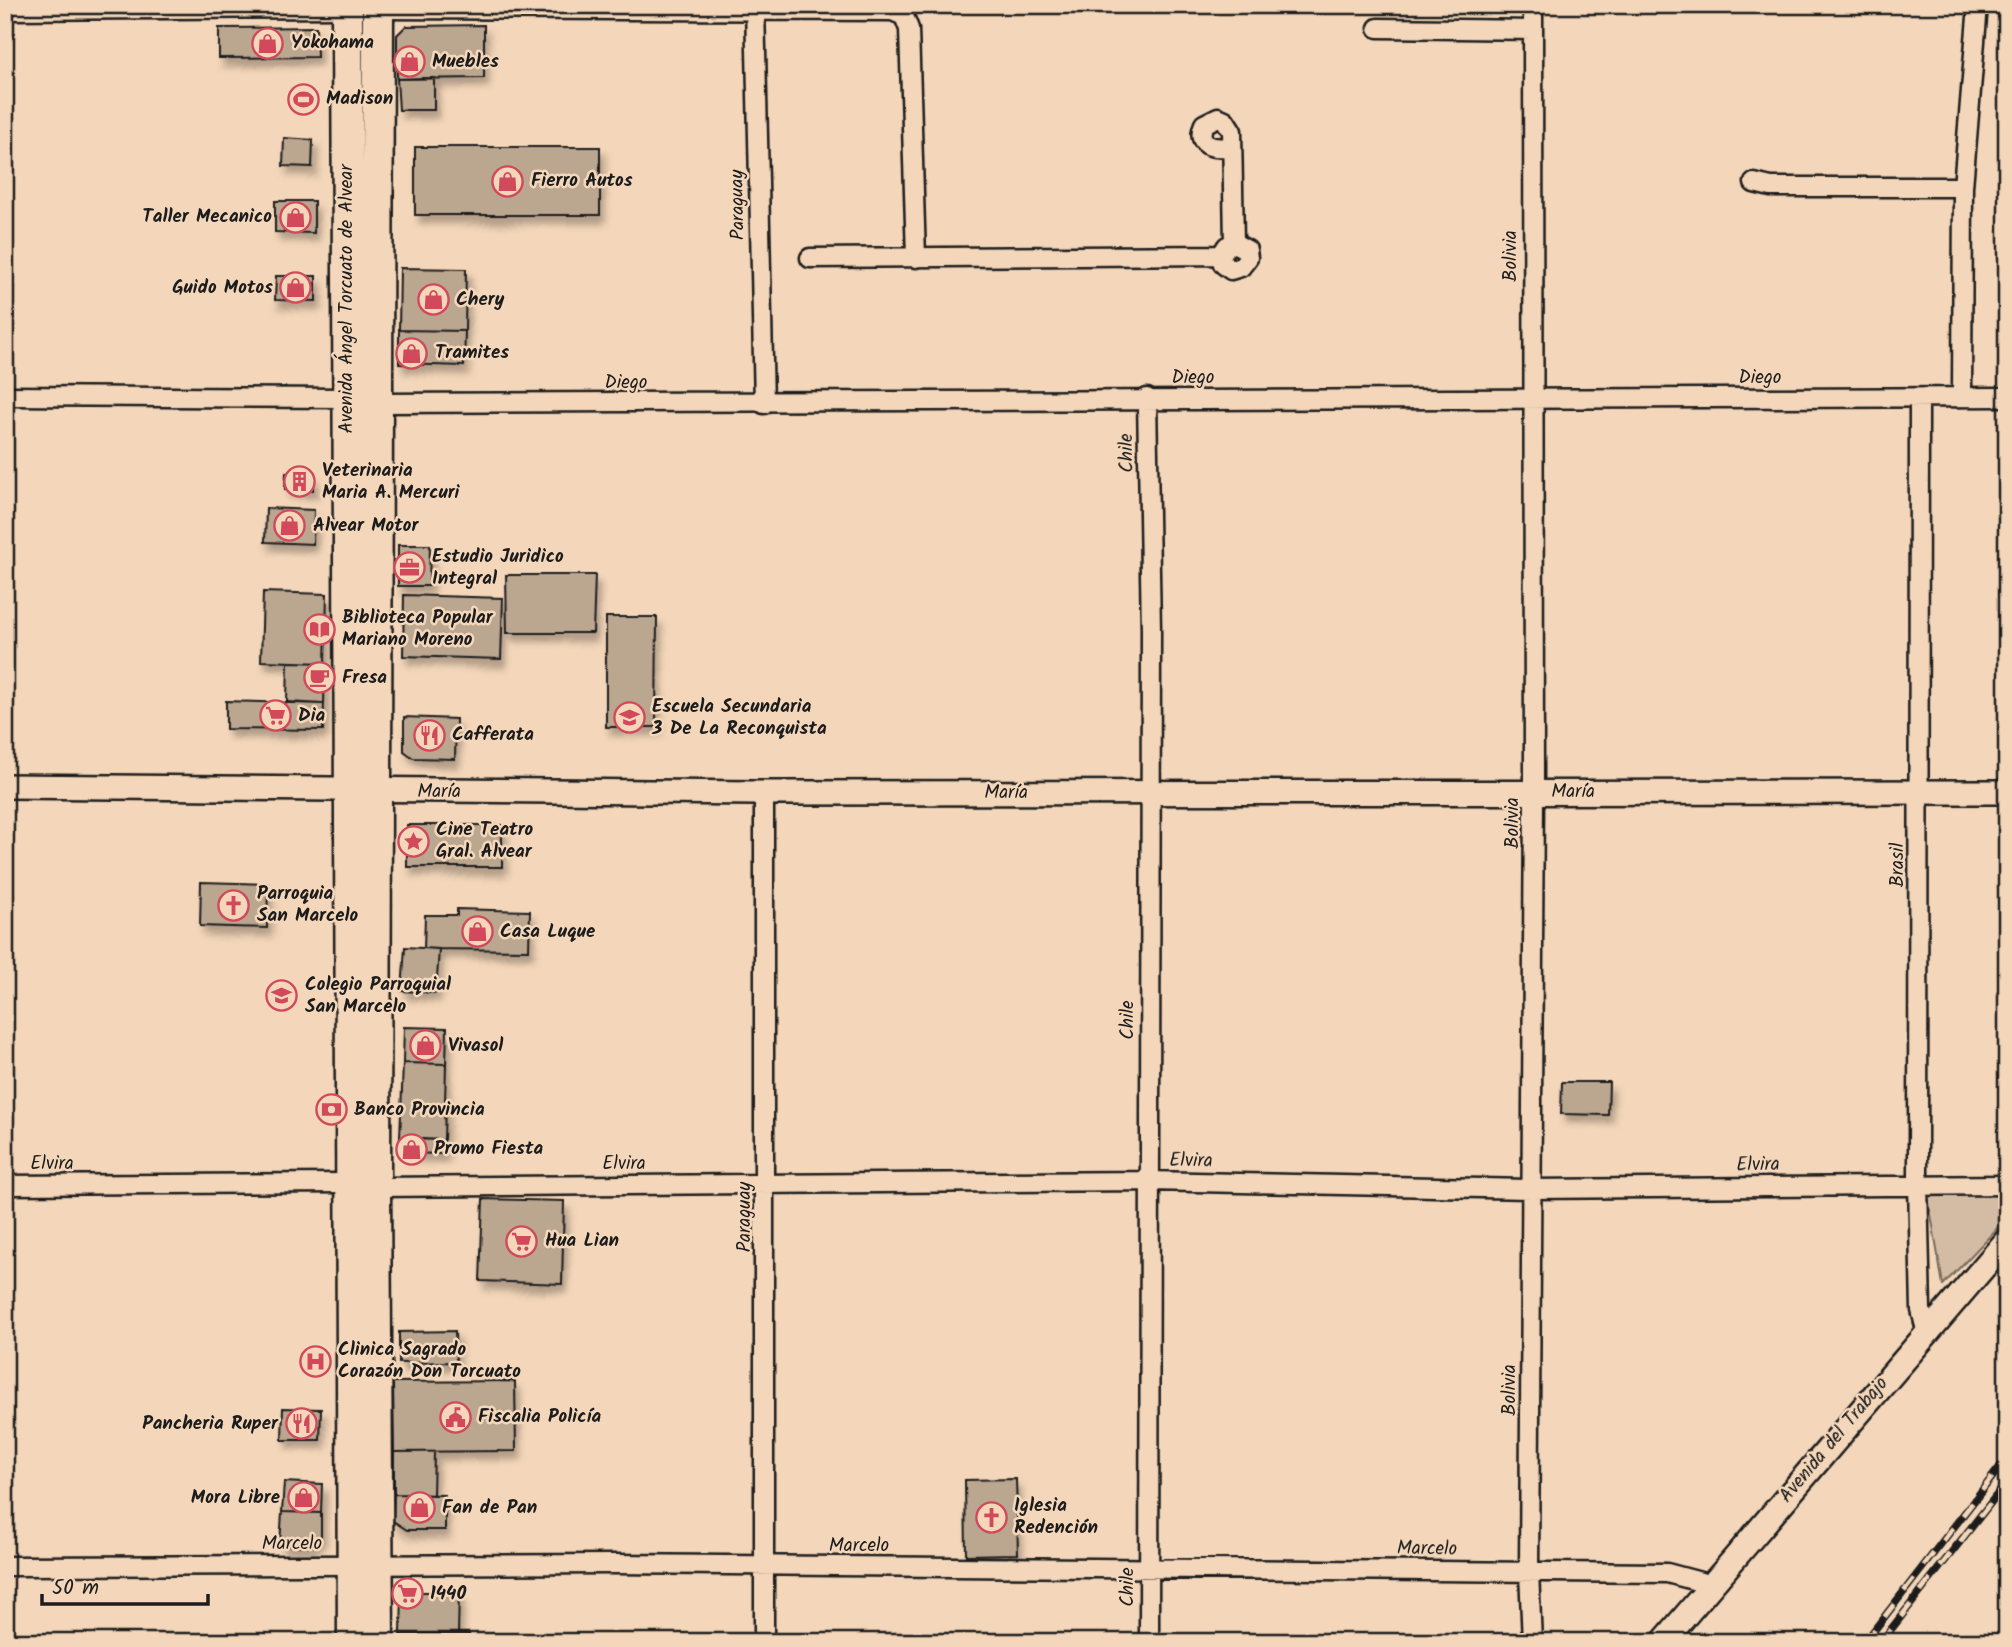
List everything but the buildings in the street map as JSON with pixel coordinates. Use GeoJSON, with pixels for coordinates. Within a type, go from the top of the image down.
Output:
{"type":"FeatureCollection","features":[{"type":"Feature","properties":{"kind":"main road","name":"Avenida Ángel Torcuato de Alvear"},"geometry":{"type":"LineString","coordinates":[[347,7],[347,398],[364,792]]}},
{"type":"Feature","properties":{"kind":"main road","name":"Avenida Ángel Torcuato de Alvear"},"geometry":{"type":"LineString","coordinates":[[378,7],[379,403],[364,792],[363,1185],[366,1564],[378,1642]]}},
{"type":"Feature","properties":{"kind":"main road","name":"Avenida Ángel Torcuato de Alvear"},"geometry":{"type":"LineString","coordinates":[[353,1642],[366,1564]]}},
{"type":"Feature","properties":{"kind":"street","name":"Bolivia"},"geometry":{"type":"LineString","coordinates":[[1532,1642],[1533,5]]}},
{"type":"Feature","properties":{"kind":"street"},"geometry":{"type":"LineString","coordinates":[[1962,397],[1963,187],[1978,5]]}},
{"type":"Feature","properties":{"kind":"street"},"geometry":{"type":"LineString","coordinates":[[5,10],[347,7]]}},
{"type":"Feature","properties":{"kind":"street"},"geometry":{"type":"LineString","coordinates":[[378,7],[755,8],[892,11],[904,16],[909,29],[916,258]]}},
{"type":"Feature","properties":{"kind":"street","name":"Paraguay"},"geometry":{"type":"LineString","coordinates":[[755,8],[764,404]]}},
{"type":"Feature","properties":{"kind":"street"},"geometry":{"type":"LineString","coordinates":[[1378,28],[1532,30]]}},
{"type":"Feature","properties":{"kind":"street"},"geometry":{"type":"LineString","coordinates":[[810,258],[916,258],[1228,249],[1231,146]]}},
{"type":"Feature","properties":{"kind":"street"},"geometry":{"type":"LineString","coordinates":[[1754,183],[1771,187],[1963,187]]}},
{"type":"Feature","properties":{"kind":"street"},"geometry":{"type":"LineString","coordinates":[[5,396],[347,398]]}},
{"type":"Feature","properties":{"kind":"street","name":"Diego"},"geometry":{"type":"LineString","coordinates":[[379,403],[764,404],[1147,398],[1532,400],[2007,397]]}},
{"type":"Feature","properties":{"kind":"street","name":"Chile"},"geometry":{"type":"LineString","coordinates":[[1147,398],[1150,793],[1149,1642]]}},
{"type":"Feature","properties":{"kind":"street","name":"Brasil"},"geometry":{"type":"LineString","coordinates":[[1919,399],[1918,1184],[1921,1310],[1926,1330]]}},
{"type":"Feature","properties":{"kind":"street","name":"María"},"geometry":{"type":"LineString","coordinates":[[5,786],[364,792],[2007,792]]}},
{"type":"Feature","properties":{"kind":"street","name":"Paraguay"},"geometry":{"type":"LineString","coordinates":[[764,793],[765,1642]]}},
{"type":"Feature","properties":{"kind":"street","name":"Elvira"},"geometry":{"type":"LineString","coordinates":[[5,1185],[1149,1181],[1532,1189],[2007,1185]]}},
{"type":"Feature","properties":{"kind":"street","name":"Avenida del Trabajo"},"geometry":{"type":"LineString","coordinates":[[1663,1642],[1926,1330],[2007,1240]]}},
{"type":"Feature","properties":{"kind":"street","name":"Marcelo"},"geometry":{"type":"LineString","coordinates":[[5,1566],[366,1564],[1530,1571],[1667,1573],[1712,1585]]}},
{"type":"Feature","properties":{"kind":"shaded area"},"geometry":{"type":"Polygon","coordinates":[[[1927,1191],[2007,1193],[2007,1218],[1943,1285],[1927,1191]]]}},
{"type":"Feature","properties":{"kind":"railway"},"geometry":{"type":"LineString","coordinates":[[1865,1642],[2007,1458]]}},
{"type":"Feature","properties":{"kind":"railway"},"geometry":{"type":"LineString","coordinates":[[1881,1642],[2007,1482]]}},
{"type":"Feature","properties":{"kind":"place","name":"Yokohama"},"geometry":{"type":"Point","coordinates":[268,43]}},
{"type":"Feature","properties":{"kind":"place","name":"Muebles"},"geometry":{"type":"Point","coordinates":[409,62]}},
{"type":"Feature","properties":{"kind":"place","name":"Madison"},"geometry":{"type":"Point","coordinates":[303,99]}},
{"type":"Feature","properties":{"kind":"place","name":"Fierro Autos"},"geometry":{"type":"Point","coordinates":[508,181]}},
{"type":"Feature","properties":{"kind":"place","name":"Taller Mecanico"},"geometry":{"type":"Point","coordinates":[295,217]}},
{"type":"Feature","properties":{"kind":"place","name":"Guido Motos"},"geometry":{"type":"Point","coordinates":[296,288]}},
{"type":"Feature","properties":{"kind":"place","name":"Chery"},"geometry":{"type":"Point","coordinates":[433,300]}},
{"type":"Feature","properties":{"kind":"place","name":"Tramites"},"geometry":{"type":"Point","coordinates":[412,353]}},
{"type":"Feature","properties":{"kind":"place","name":"Veterinaria Maria A. Mercuri"},"geometry":{"type":"Point","coordinates":[299,482]}},
{"type":"Feature","properties":{"kind":"place","name":"Alvear Motor"},"geometry":{"type":"Point","coordinates":[290,526]}},
{"type":"Feature","properties":{"kind":"place","name":"Estudio Juridico Integral"},"geometry":{"type":"Point","coordinates":[409,568]}},
{"type":"Feature","properties":{"kind":"place","name":"Biblioteca Popular Mariano Moreno"},"geometry":{"type":"Point","coordinates":[319,629]}},
{"type":"Feature","properties":{"kind":"place","name":"Fresa"},"geometry":{"type":"Point","coordinates":[319,678]}},
{"type":"Feature","properties":{"kind":"place","name":"Dia"},"geometry":{"type":"Point","coordinates":[275,716]}},
{"type":"Feature","properties":{"kind":"place","name":"Escuela Secundaria 3 De La Reconquista"},"geometry":{"type":"Point","coordinates":[629,718]}},
{"type":"Feature","properties":{"kind":"place","name":"Cafferata"},"geometry":{"type":"Point","coordinates":[429,735]}},
{"type":"Feature","properties":{"kind":"place","name":"Cine Teatro Gral. Alvear"},"geometry":{"type":"Point","coordinates":[413,841]}},
{"type":"Feature","properties":{"kind":"place","name":"Parroquia San Marcelo"},"geometry":{"type":"Point","coordinates":[234,905]}},
{"type":"Feature","properties":{"kind":"place","name":"Casa Luque"},"geometry":{"type":"Point","coordinates":[477,932]}},
{"type":"Feature","properties":{"kind":"place","name":"Colegio Parroquial San Marcelo"},"geometry":{"type":"Point","coordinates":[282,996]}},
{"type":"Feature","properties":{"kind":"place","name":"Vivasol"},"geometry":{"type":"Point","coordinates":[425,1046]}},
{"type":"Feature","properties":{"kind":"place","name":"Banco Provincia"},"geometry":{"type":"Point","coordinates":[331,1110]}},
{"type":"Feature","properties":{"kind":"place","name":"Promo Fiesta"},"geometry":{"type":"Point","coordinates":[411,1149]}},
{"type":"Feature","properties":{"kind":"place","name":"Hua Lian"},"geometry":{"type":"Point","coordinates":[522,1241]}},
{"type":"Feature","properties":{"kind":"place","name":"Clinica Sagrado Corazón Don Torcuato"},"geometry":{"type":"Point","coordinates":[315,1361]}},
{"type":"Feature","properties":{"kind":"place","name":"Fiscalia Policía"},"geometry":{"type":"Point","coordinates":[455,1417]}},
{"type":"Feature","properties":{"kind":"place","name":"Pancheria Ruper"},"geometry":{"type":"Point","coordinates":[301,1424]}},
{"type":"Feature","properties":{"kind":"place","name":"Mora Libre"},"geometry":{"type":"Point","coordinates":[303,1498]}},
{"type":"Feature","properties":{"kind":"place","name":"Fan de Pan"},"geometry":{"type":"Point","coordinates":[419,1508]}},
{"type":"Feature","properties":{"kind":"place","name":"Iglesia Redención"},"geometry":{"type":"Point","coordinates":[991,1517]}},
{"type":"Feature","properties":{"kind":"place","name":"1440"},"geometry":{"type":"Point","coordinates":[407,1594]}}]}
